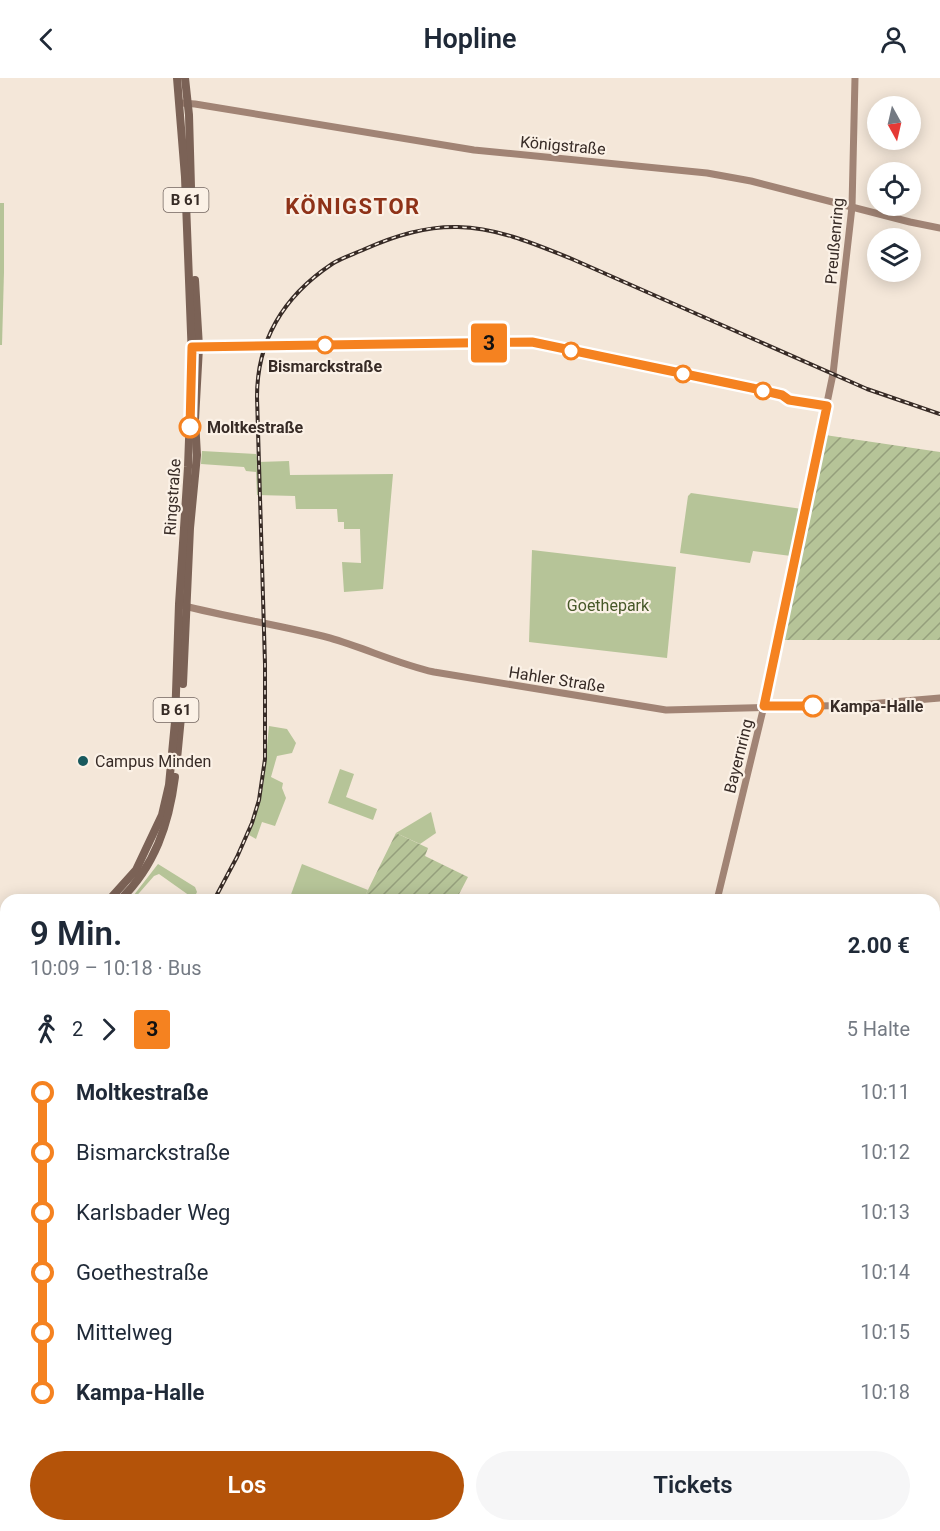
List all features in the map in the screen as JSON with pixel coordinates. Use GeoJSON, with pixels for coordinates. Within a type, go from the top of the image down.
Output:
{"type":"FeatureCollection","features":[{"type":"Feature","properties":{"kind":"main road","name":"Ringstraße"},"geometry":{"type":"LineString","coordinates":[[177,78],[184,103]]}},
{"type":"Feature","properties":{"kind":"main road","name":"Ringstraße"},"geometry":{"type":"LineString","coordinates":[[126,894],[136,883],[154,855],[163,834],[170,809],[180,726],[192,359],[185,78]]}},
{"type":"Feature","properties":{"kind":"main road","name":"Ringstraße"},"geometry":{"type":"LineString","coordinates":[[115,894],[139,864],[165,807],[171,773],[183,606]]}},
{"type":"Feature","properties":{"kind":"street","name":"Preußenring"},"geometry":{"type":"LineString","coordinates":[[827,406],[836,353],[852,207],[855,78]]}},
{"type":"Feature","properties":{"kind":"street","name":"Königstraße"},"geometry":{"type":"LineString","coordinates":[[184,103],[483,151],[706,172],[940,228]]}},
{"type":"Feature","properties":{"kind":"street","name":"Bayernring"},"geometry":{"type":"LineString","coordinates":[[718,894],[764,706],[827,406]]}},
{"type":"Feature","properties":{"kind":"street","name":"Hahler Straße"},"geometry":{"type":"LineString","coordinates":[[183,606],[226,617],[324,636],[403,664],[434,672],[666,710],[857,705],[940,698]]}},
{"type":"Feature","properties":{"kind":"green space"},"geometry":{"type":"Polygon","coordinates":[[[0,203],[4,203],[2,345],[0,345],[0,203]]]}},
{"type":"Feature","properties":{"kind":"green space"},"geometry":{"type":"Polygon","coordinates":[[[825,435],[940,452],[940,640],[781,640],[825,435]]]}},
{"type":"Feature","properties":{"kind":"green space"},"geometry":{"type":"Polygon","coordinates":[[[202,451],[256,454],[258,462],[289,461],[290,475],[393,474],[383,589],[344,592],[342,562],[361,563],[360,529],[344,529],[344,522],[338,522],[337,509],[296,509],[295,496],[257,495],[256,472],[246,471],[244,467],[201,464],[202,451]]]}},
{"type":"Feature","properties":{"kind":"green space"},"geometry":{"type":"Polygon","coordinates":[[[691,493],[802,509],[791,556],[753,551],[750,563],[680,553],[688,496],[691,493]]]}},
{"type":"Feature","properties":{"kind":"green space","name":"Goethepark"},"geometry":{"type":"Polygon","coordinates":[[[532,550],[676,567],[667,658],[529,642],[532,550]]]}},
{"type":"Feature","properties":{"kind":"green space"},"geometry":{"type":"Polygon","coordinates":[[[269,726],[287,729],[296,743],[292,753],[277,756],[271,777],[283,783],[282,788],[286,798],[275,826],[262,822],[256,839],[249,835],[263,787],[269,726]]]}},
{"type":"Feature","properties":{"kind":"green space"},"geometry":{"type":"Polygon","coordinates":[[[340,769],[354,774],[346,797],[377,809],[373,820],[328,803],[340,769]]]}},
{"type":"Feature","properties":{"kind":"green space"},"geometry":{"type":"Polygon","coordinates":[[[431,812],[436,833],[420,844],[396,833],[431,812]]]}},
{"type":"Feature","properties":{"kind":"green space"},"geometry":{"type":"Polygon","coordinates":[[[396,833],[428,848],[425,856],[468,877],[459,894],[366,894],[396,833]]]}},
{"type":"Feature","properties":{"kind":"green space"},"geometry":{"type":"Polygon","coordinates":[[[158,864],[195,887],[197,892],[187,894],[159,874],[154,876],[138,894],[135,894],[158,864]]]}},
{"type":"Feature","properties":{"kind":"green space"},"geometry":{"type":"Polygon","coordinates":[[[302,864],[368,890],[366,894],[291,894],[302,864]]]}},
{"type":"Feature","properties":{"kind":"railway"},"geometry":{"type":"LineString","coordinates":[[217,894],[252,823],[259,800],[265,759],[258,376],[268,338],[276,321],[300,290],[332,264],[387,240],[422,230],[446,227],[487,230],[572,259],[867,389],[940,414]]}},
{"type":"Feature","properties":{"kind":"bus line","name":"3"},"geometry":{"type":"LineString","coordinates":[[190,427],[192,347],[532,342],[752,388],[782,395],[789,400],[827,406],[764,706],[813,706]]}},
{"type":"Feature","properties":{"kind":"place","name":"Bismarckstraße"},"geometry":{"type":"Point","coordinates":[325,345]}},
{"type":"Feature","properties":{"kind":"place","name":"Moltkestraße"},"geometry":{"type":"Point","coordinates":[190,427]}},
{"type":"Feature","properties":{"kind":"place","name":"Kampa-Halle"},"geometry":{"type":"Point","coordinates":[813,706]}},
{"type":"Feature","properties":{"kind":"place","name":"Campus Minden"},"geometry":{"type":"Point","coordinates":[83,761]}},
{"type":"Feature","properties":{"kind":"district","name":"KÖNIGSTOR"},"geometry":{"type":"Point","coordinates":[353,206]}}]}
